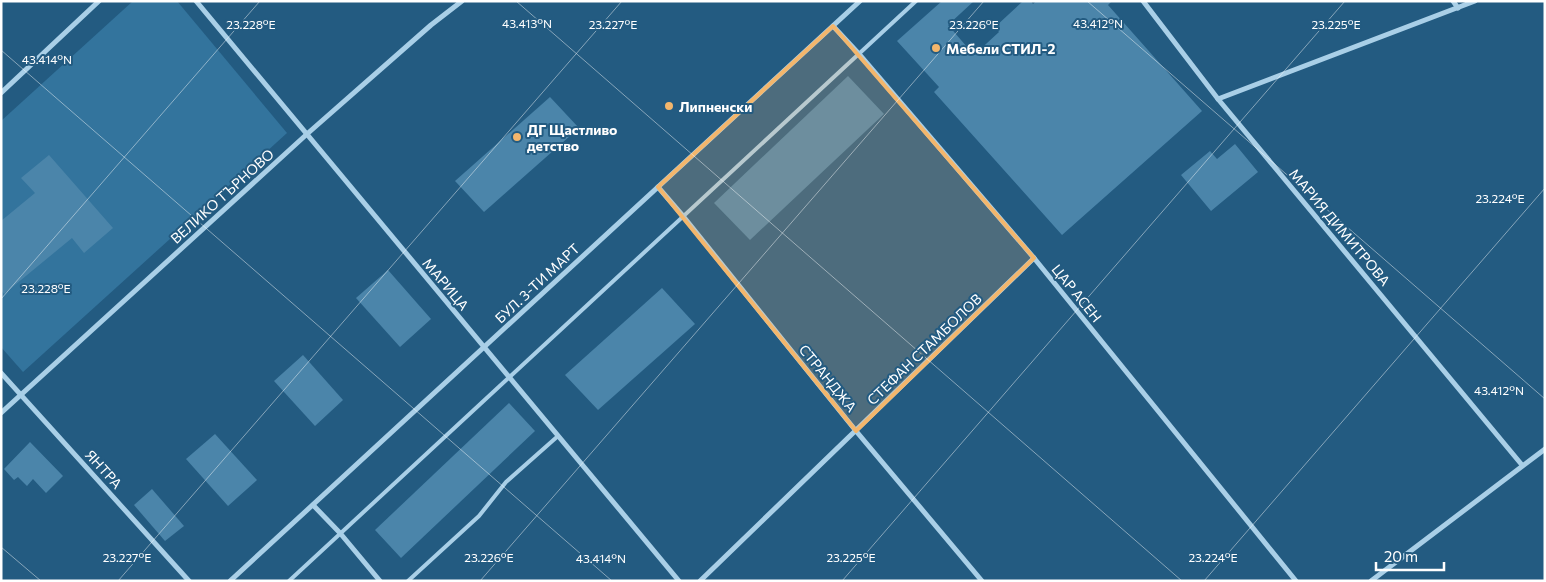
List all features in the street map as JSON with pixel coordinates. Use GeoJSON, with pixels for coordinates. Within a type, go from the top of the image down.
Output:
{"type":"FeatureCollection","features":[{"type":"Feature","properties":{"kind":"street"},"geometry":{"type":"LineString","coordinates":[[1,93],[99,1]]}},
{"type":"Feature","properties":{"kind":"street","name":"МАРИЦА"},"geometry":{"type":"LineString","coordinates":[[196,1],[678,581]]}},
{"type":"Feature","properties":{"kind":"street","name":"ВЕЛИКО ТЪРНОВО"},"geometry":{"type":"LineString","coordinates":[[1,413],[307,134],[431,25],[462,1]]}},
{"type":"Feature","properties":{"kind":"street","name":"БУЛ. 3-ТИ МАРТ"},"geometry":{"type":"LineString","coordinates":[[230,581],[860,1]]}},
{"type":"Feature","properties":{"kind":"street","name":"МАРИЯ ДИМИТРОВА"},"geometry":{"type":"LineString","coordinates":[[1143,1],[1218,99],[1522,465]]}},
{"type":"Feature","properties":{"kind":"street"},"geometry":{"type":"LineString","coordinates":[[1453,1],[1458,8]]}},
{"type":"Feature","properties":{"kind":"street"},"geometry":{"type":"LineString","coordinates":[[1218,99],[1475,1]]}},
{"type":"Feature","properties":{"kind":"street","name":"ЦАР АСЕН"},"geometry":{"type":"LineString","coordinates":[[833,26],[1034,258],[1296,581]]}},
{"type":"Feature","properties":{"kind":"street","name":"СТРАНДЖА"},"geometry":{"type":"LineString","coordinates":[[658,187],[856,431],[982,581]]}},
{"type":"Feature","properties":{"kind":"street","name":"СТЕФАН СТАМБОЛОВ"},"geometry":{"type":"LineString","coordinates":[[700,581],[1034,258]]}},
{"type":"Feature","properties":{"kind":"street","name":"ЯНТРА"},"geometry":{"type":"LineString","coordinates":[[1,373],[189,581]]}},
{"type":"Feature","properties":{"kind":"street"},"geometry":{"type":"LineString","coordinates":[[1371,581],[1545,449]]}},
{"type":"Feature","properties":{"kind":"street"},"geometry":{"type":"LineString","coordinates":[[313,505],[340,533],[380,581]]}},
{"type":"Feature","properties":{"kind":"lane"},"geometry":{"type":"LineString","coordinates":[[289,581],[916,1]]}},
{"type":"Feature","properties":{"kind":"lane"},"geometry":{"type":"LineString","coordinates":[[408,581],[479,516],[506,482],[558,436]]}},
{"type":"Feature","properties":{"kind":"highlighted area"},"geometry":{"type":"Polygon","coordinates":[[[833,26],[1034,258],[856,431],[658,187],[833,26]]]}},
{"type":"Feature","properties":{"kind":"shaded area"},"geometry":{"type":"Polygon","coordinates":[[[133,1],[177,1],[287,133],[23,372],[1,347],[1,121],[133,1]]]}},
{"type":"Feature","properties":{"kind":"building"},"geometry":{"type":"Polygon","coordinates":[[[942,1],[974,1],[948,25],[974,55],[999,32],[995,27],[1023,1],[1031,1],[1033,4],[1036,1],[1112,1],[1108,5],[1202,111],[1062,235],[934,92],[939,87],[897,41],[942,1]]]}},
{"type":"Feature","properties":{"kind":"building"},"geometry":{"type":"Polygon","coordinates":[[[848,76],[884,114],[750,240],[714,203],[848,76]]]}},
{"type":"Feature","properties":{"kind":"building"},"geometry":{"type":"Polygon","coordinates":[[[550,97],[579,128],[484,212],[455,181],[550,97]]]}},
{"type":"Feature","properties":{"kind":"building"},"geometry":{"type":"Polygon","coordinates":[[[1235,144],[1258,172],[1211,211],[1181,175],[1210,151],[1217,159],[1235,144]]]}},
{"type":"Feature","properties":{"kind":"building"},"geometry":{"type":"Polygon","coordinates":[[[49,155],[113,228],[84,253],[72,238],[4,294],[1,290],[1,221],[35,193],[21,178],[49,155]]]}},
{"type":"Feature","properties":{"kind":"building"},"geometry":{"type":"Polygon","coordinates":[[[388,270],[431,319],[400,347],[356,298],[388,270]]]}},
{"type":"Feature","properties":{"kind":"building"},"geometry":{"type":"Polygon","coordinates":[[[662,288],[695,324],[598,410],[565,375],[662,288]]]}},
{"type":"Feature","properties":{"kind":"building"},"geometry":{"type":"Polygon","coordinates":[[[303,355],[343,400],[315,426],[274,381],[303,355]]]}},
{"type":"Feature","properties":{"kind":"building"},"geometry":{"type":"Polygon","coordinates":[[[509,403],[535,431],[401,558],[375,530],[509,403]]]}},
{"type":"Feature","properties":{"kind":"building"},"geometry":{"type":"Polygon","coordinates":[[[215,434],[257,480],[228,506],[186,459],[215,434]]]}},
{"type":"Feature","properties":{"kind":"building"},"geometry":{"type":"Polygon","coordinates":[[[30,442],[63,476],[46,493],[33,479],[27,486],[18,477],[14,480],[4,469],[30,442]]]}},
{"type":"Feature","properties":{"kind":"building"},"geometry":{"type":"Polygon","coordinates":[[[152,489],[184,526],[165,541],[134,505],[152,489]]]}},
{"type":"Feature","properties":{"kind":"place","name":"Мебели СТИЛ-2"},"geometry":{"type":"Point","coordinates":[936,48]}},
{"type":"Feature","properties":{"kind":"place","name":"Липненски"},"geometry":{"type":"Point","coordinates":[669,106]}},
{"type":"Feature","properties":{"kind":"place","name":"ДГ Щастливо детство"},"geometry":{"type":"Point","coordinates":[517,137]}}]}
